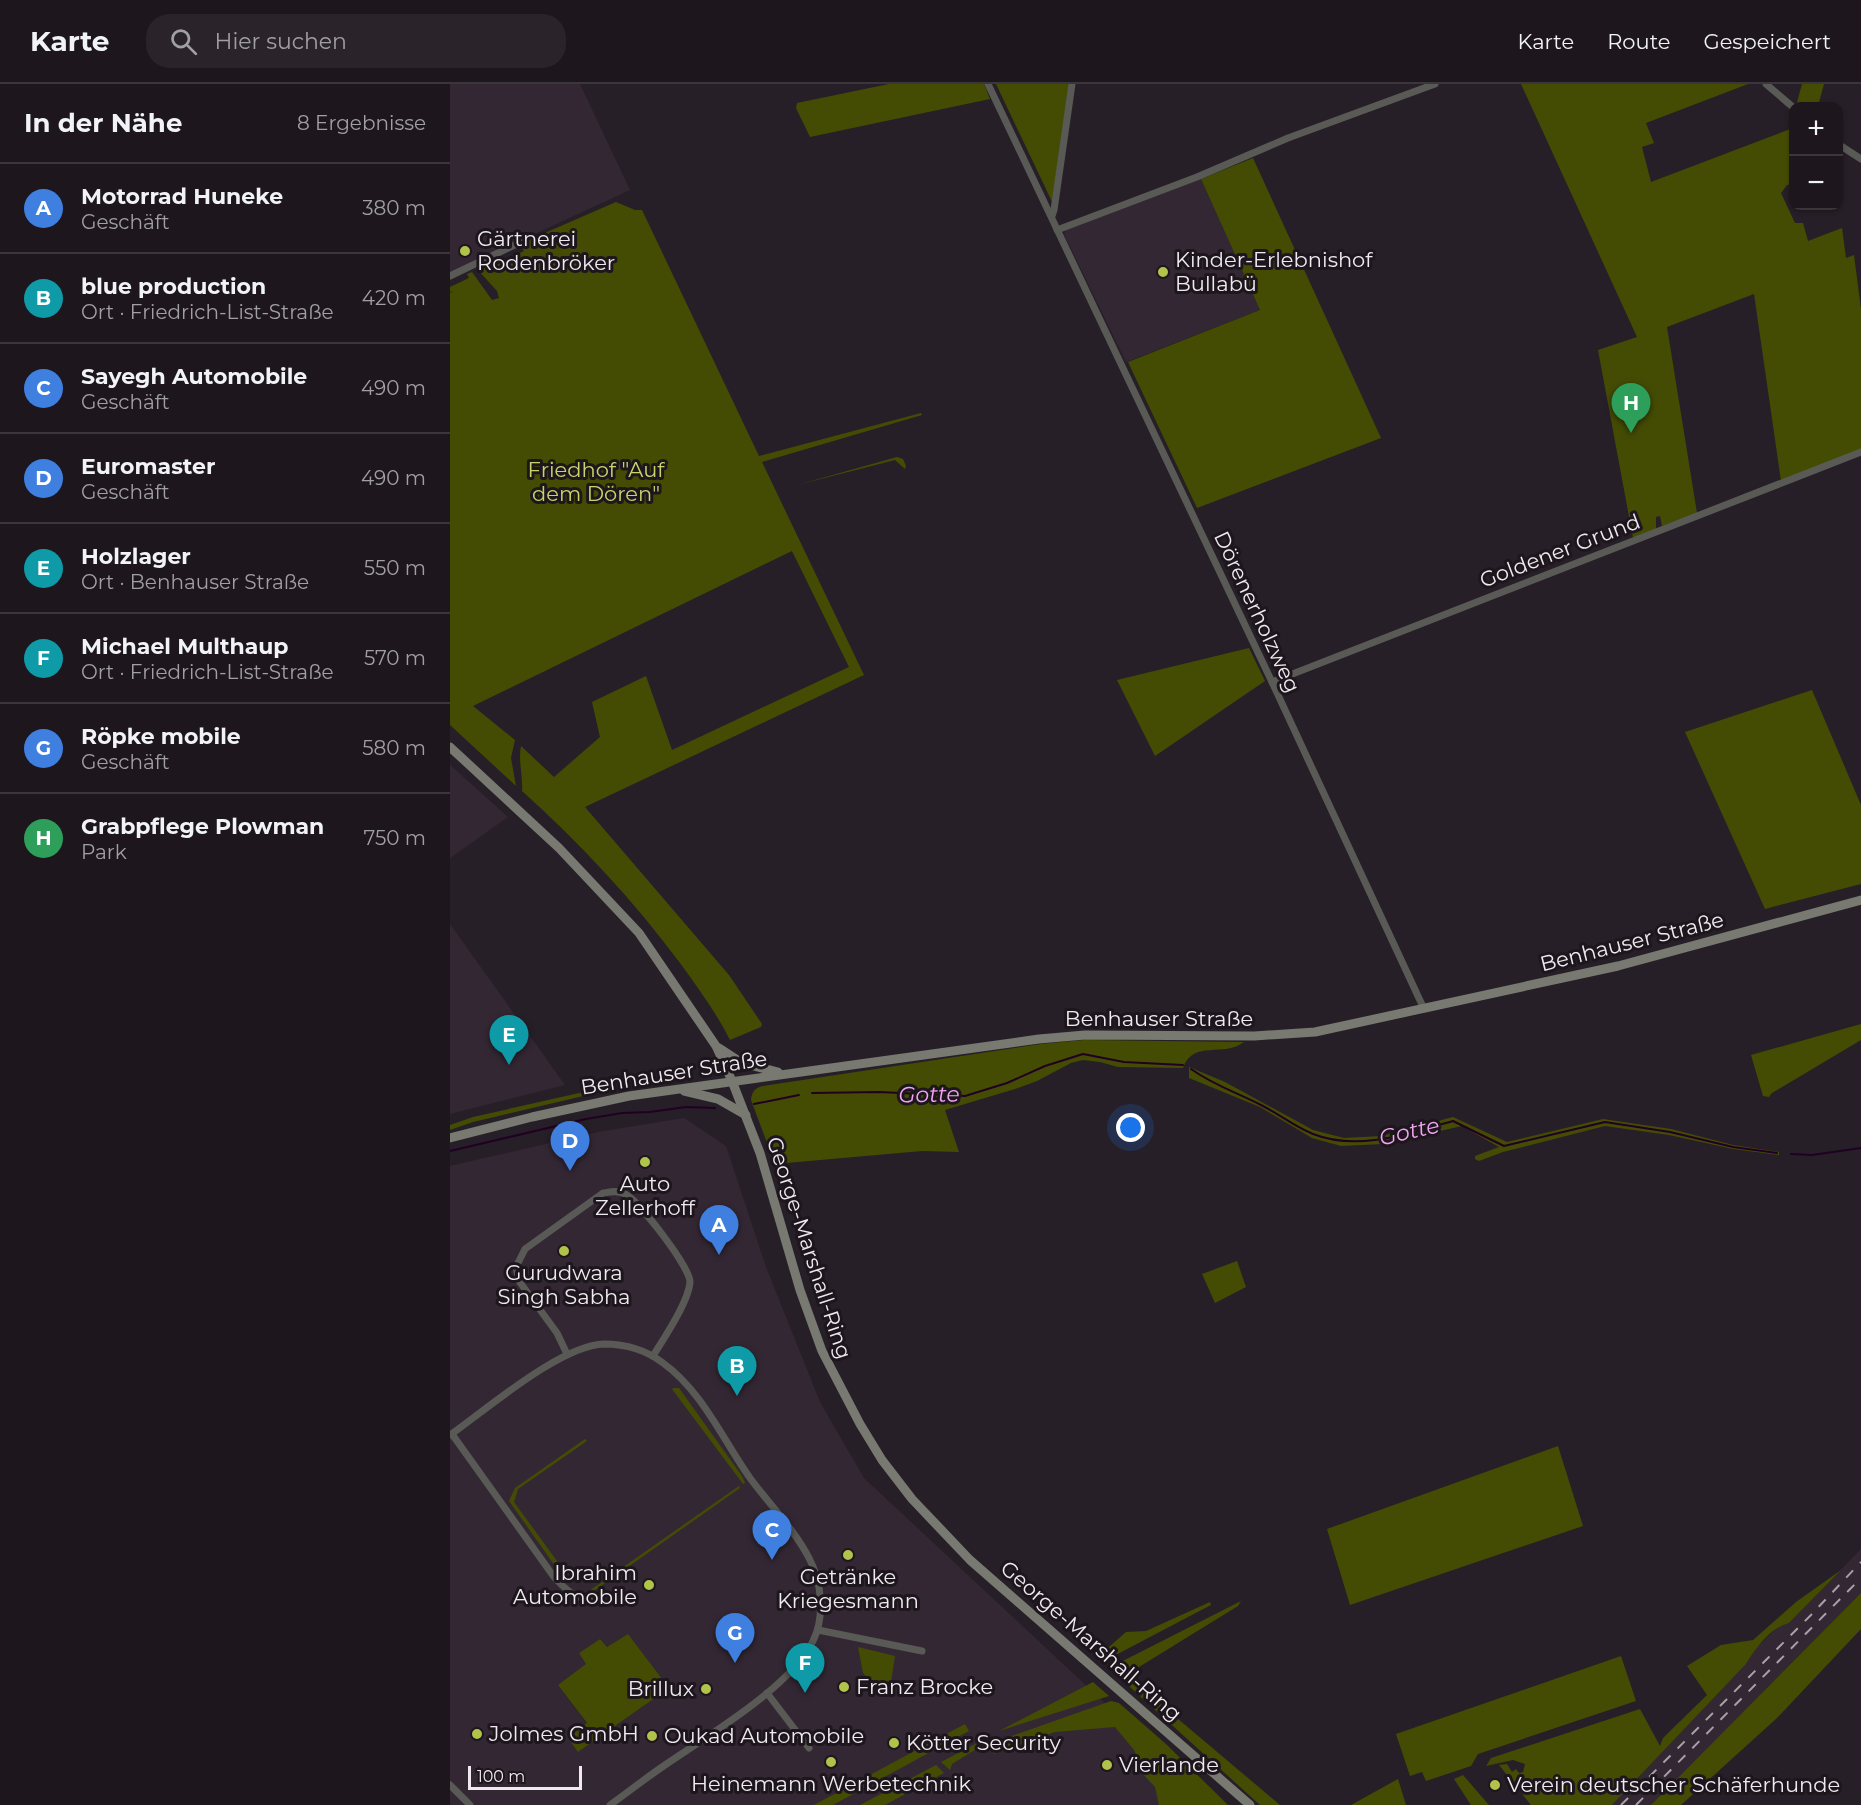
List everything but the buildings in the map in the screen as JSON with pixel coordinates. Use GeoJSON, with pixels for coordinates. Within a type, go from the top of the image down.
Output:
{"type":"FeatureCollection","features":[{"type":"Feature","properties":{"kind":"main road","name":"George-Marshall-Ring"},"geometry":{"type":"LineString","coordinates":[[450,747],[559,848],[639,933],[716,1046],[746,1115],[763,1162],[800,1290],[822,1351],[860,1424],[882,1460],[945,1535],[985,1574],[1250,1805]]}},
{"type":"Feature","properties":{"kind":"main road","name":"Benhauser Straße"},"geometry":{"type":"LineString","coordinates":[[450,1138],[594,1103],[676,1089],[1039,1039],[1085,1035],[1296,1034],[1353,1024],[1618,966],[1861,900]]}},
{"type":"Feature","properties":{"kind":"main road"},"geometry":{"type":"LineString","coordinates":[[716,1046],[749,1065],[786,1073]]}},
{"type":"Feature","properties":{"kind":"main road"},"geometry":{"type":"LineString","coordinates":[[676,1089],[718,1099],[746,1115]]}},
{"type":"Feature","properties":{"kind":"street","name":"Dörenerholzweg"},"geometry":{"type":"LineString","coordinates":[[988,84],[1272,682],[1424,1009]]}},
{"type":"Feature","properties":{"kind":"street"},"geometry":{"type":"LineString","coordinates":[[1052,216],[1072,84]]}},
{"type":"Feature","properties":{"kind":"street"},"geometry":{"type":"LineString","coordinates":[[1058,230],[1197,177],[1288,138],[1435,84]]}},
{"type":"Feature","properties":{"kind":"street"},"geometry":{"type":"LineString","coordinates":[[1766,84],[1789,104]]}},
{"type":"Feature","properties":{"kind":"street"},"geometry":{"type":"LineString","coordinates":[[1843,147],[1861,159]]}},
{"type":"Feature","properties":{"kind":"street"},"geometry":{"type":"LineString","coordinates":[[450,276],[524,241]]}},
{"type":"Feature","properties":{"kind":"street","name":"Goldener Grund"},"geometry":{"type":"LineString","coordinates":[[1272,682],[1861,452]]}},
{"type":"Feature","properties":{"kind":"street"},"geometry":{"type":"LineString","coordinates":[[567,1353],[557,1333],[519,1281],[516,1267],[525,1249],[603,1193],[612,1191],[622,1192],[635,1200],[683,1264],[690,1280],[684,1300],[653,1356]]}},
{"type":"Feature","properties":{"kind":"street"},"geometry":{"type":"LineString","coordinates":[[590,1601],[577,1598],[554,1577],[451,1435],[567,1353],[606,1344],[626,1346],[653,1356],[673,1371],[696,1395],[735,1456],[810,1559],[819,1586],[820,1625],[803,1657],[792,1671],[767,1693],[610,1805]]}},
{"type":"Feature","properties":{"kind":"street"},"geometry":{"type":"LineString","coordinates":[[818,1630],[922,1651]]}},
{"type":"Feature","properties":{"kind":"street"},"geometry":{"type":"LineString","coordinates":[[767,1693],[809,1748]]}},
{"type":"Feature","properties":{"kind":"street"},"geometry":{"type":"LineString","coordinates":[[450,1785],[470,1805]]}},
{"type":"Feature","properties":{"kind":"shaded area"},"geometry":{"type":"Polygon","coordinates":[[[450,84],[580,84],[630,190],[450,273],[450,84]]]}},
{"type":"Feature","properties":{"kind":"shaded area","name":"Kinder-Erlebnishof Bullabü"},"geometry":{"type":"Polygon","coordinates":[[[1201,179],[1260,310],[1126,362],[1064,234],[1066,230],[1201,179]]]}},
{"type":"Feature","properties":{"kind":"shaded area"},"geometry":{"type":"Polygon","coordinates":[[[450,765],[508,817],[450,858],[450,765]]]}},
{"type":"Feature","properties":{"kind":"shaded area"},"geometry":{"type":"Polygon","coordinates":[[[450,924],[565,1085],[450,1114],[450,924]]]}},
{"type":"Feature","properties":{"kind":"shaded area"},"geometry":{"type":"Polygon","coordinates":[[[684,1118],[726,1146],[766,1267],[820,1402],[864,1478],[1214,1805],[450,1805],[450,1166],[598,1132],[684,1118]],[[628,1634],[607,1647],[600,1639],[579,1653],[587,1664],[558,1685],[587,1724],[578,1752],[669,1688],[628,1634]]]}},
{"type":"Feature","properties":{"kind":"shaded area"},"geometry":{"type":"Polygon","coordinates":[[[1861,1549],[1861,1593],[1651,1805],[1612,1805],[1746,1664],[1756,1648],[1780,1625],[1789,1623],[1861,1549]]]}},
{"type":"Feature","properties":{"kind":"green space"},"geometry":{"type":"Polygon","coordinates":[[[889,84],[984,84],[990,99],[810,137],[796,108],[797,103],[889,84]]]}},
{"type":"Feature","properties":{"kind":"green space"},"geometry":{"type":"Polygon","coordinates":[[[996,84],[1069,84],[1052,202],[1046,189],[996,84]]]}},
{"type":"Feature","properties":{"kind":"green space"},"geometry":{"type":"Polygon","coordinates":[[[1521,84],[1748,84],[1646,123],[1654,143],[1642,147],[1651,182],[1789,130],[1789,185],[1781,193],[1795,223],[1803,223],[1808,241],[1842,228],[1846,258],[1854,255],[1861,309],[1861,449],[1781,481],[1754,294],[1667,327],[1697,513],[1662,526],[1660,516],[1656,517],[1656,530],[1633,538],[1598,350],[1637,337],[1521,84]]]}},
{"type":"Feature","properties":{"kind":"green space"},"geometry":{"type":"Polygon","coordinates":[[[1802,84],[1824,84],[1819,102],[1797,102],[1802,84]]]}},
{"type":"Feature","properties":{"kind":"green space"},"geometry":{"type":"Polygon","coordinates":[[[1253,158],[1381,438],[1197,508],[1128,362],[1260,310],[1201,179],[1253,158]]]}},
{"type":"Feature","properties":{"kind":"green space","name":"Friedhof \"Auf dem Dören\""},"geometry":{"type":"Polygon","coordinates":[[[616,202],[635,210],[642,210],[759,456],[921,413],[922,415],[762,462],[864,675],[585,807],[729,975],[762,1024],[761,1027],[730,1040],[700,991],[644,917],[565,831],[522,791],[520,752],[521,746],[554,777],[600,737],[592,702],[646,676],[672,750],[849,667],[792,551],[473,706],[515,740],[511,758],[516,786],[450,725],[450,293],[454,291],[450,292],[450,287],[469,278],[467,274],[472,272],[492,300],[499,298],[497,291],[477,269],[483,266],[486,270],[524,251],[520,244],[616,202]]]}},
{"type":"Feature","properties":{"kind":"green space"},"geometry":{"type":"Polygon","coordinates":[[[897,457],[903,459],[905,469],[895,460],[797,485],[897,457]]]}},
{"type":"Feature","properties":{"kind":"green space"},"geometry":{"type":"Polygon","coordinates":[[[1249,648],[1265,681],[1155,756],[1117,680],[1249,648]]]}},
{"type":"Feature","properties":{"kind":"green space"},"geometry":{"type":"Polygon","coordinates":[[[1812,690],[1861,805],[1861,884],[1765,909],[1685,732],[1812,690]]]}},
{"type":"Feature","properties":{"kind":"green space"},"geometry":{"type":"Polygon","coordinates":[[[1861,1024],[1861,1040],[1772,1093],[1769,1097],[1763,1096],[1751,1055],[1861,1024]]]}},
{"type":"Feature","properties":{"kind":"green space"},"geometry":{"type":"Polygon","coordinates":[[[1084,1040],[1244,1042],[1227,1049],[1201,1051],[1188,1059],[1183,1068],[1118,1067],[1083,1060],[1071,1063],[1037,1081],[1015,1089],[945,1110],[959,1152],[922,1151],[775,1164],[751,1100],[754,1090],[763,1086],[1041,1044],[1084,1040]]]}},
{"type":"Feature","properties":{"kind":"green space"},"geometry":{"type":"Polygon","coordinates":[[[1189,1067],[1225,1082],[1313,1130],[1344,1138],[1382,1136],[1453,1117],[1507,1142],[1603,1119],[1671,1129],[1733,1145],[1779,1152],[1779,1155],[1605,1126],[1503,1152],[1479,1161],[1475,1159],[1475,1156],[1499,1147],[1462,1126],[1383,1144],[1341,1146],[1312,1138],[1260,1107],[1189,1078],[1189,1067]]]}},
{"type":"Feature","properties":{"kind":"green space"},"geometry":{"type":"Polygon","coordinates":[[[597,1089],[604,1090],[473,1122],[450,1130],[450,1125],[473,1117],[597,1089]]]}},
{"type":"Feature","properties":{"kind":"green space"},"geometry":{"type":"Polygon","coordinates":[[[1237,1261],[1246,1287],[1215,1303],[1202,1274],[1237,1261]]]}},
{"type":"Feature","properties":{"kind":"green space"},"geometry":{"type":"Polygon","coordinates":[[[679,1388],[745,1483],[743,1484],[672,1389],[679,1388]]]}},
{"type":"Feature","properties":{"kind":"green space"},"geometry":{"type":"Polygon","coordinates":[[[585,1439],[587,1441],[518,1489],[514,1502],[570,1579],[565,1580],[509,1501],[515,1488],[585,1439]]]}},
{"type":"Feature","properties":{"kind":"green space"},"geometry":{"type":"Polygon","coordinates":[[[1558,1446],[1583,1526],[1350,1605],[1327,1529],[1558,1446]]]}},
{"type":"Feature","properties":{"kind":"green space"},"geometry":{"type":"Polygon","coordinates":[[[739,1486],[740,1488],[591,1593],[589,1591],[739,1486]]]}},
{"type":"Feature","properties":{"kind":"green space"},"geometry":{"type":"Polygon","coordinates":[[[1841,1570],[1789,1623],[1776,1629],[1764,1639],[1746,1664],[1612,1805],[1531,1805],[1499,1765],[1507,1764],[1512,1772],[1516,1769],[1519,1773],[1523,1772],[1525,1764],[1513,1760],[1486,1766],[1491,1758],[1640,1709],[1660,1746],[1663,1738],[1707,1695],[1687,1666],[1721,1645],[1753,1640],[1796,1602],[1841,1570]]]}},
{"type":"Feature","properties":{"kind":"green space"},"geometry":{"type":"Polygon","coordinates":[[[1861,1593],[1861,1629],[1777,1718],[1681,1805],[1651,1805],[1861,1593]]]}},
{"type":"Feature","properties":{"kind":"green space"},"geometry":{"type":"Polygon","coordinates":[[[1241,1601],[1238,1606],[1126,1675],[1280,1805],[1260,1805],[1109,1668],[1241,1601]]]}},
{"type":"Feature","properties":{"kind":"green space"},"geometry":{"type":"Polygon","coordinates":[[[1210,1602],[1211,1605],[1108,1659],[1101,1654],[1126,1632],[1146,1631],[1210,1602]]]}},
{"type":"Feature","properties":{"kind":"green space"},"geometry":{"type":"Polygon","coordinates":[[[628,1634],[669,1688],[578,1752],[568,1738],[587,1723],[558,1685],[586,1664],[579,1653],[600,1639],[607,1647],[628,1634]]]}},
{"type":"Feature","properties":{"kind":"green space"},"geometry":{"type":"Polygon","coordinates":[[[858,1647],[895,1656],[891,1682],[871,1681],[863,1673],[858,1647]]]}},
{"type":"Feature","properties":{"kind":"green space"},"geometry":{"type":"Polygon","coordinates":[[[1621,1656],[1636,1701],[1478,1754],[1471,1766],[1426,1781],[1422,1772],[1410,1776],[1396,1734],[1621,1656]]]}},
{"type":"Feature","properties":{"kind":"green space"},"geometry":{"type":"Polygon","coordinates":[[[1093,1682],[1109,1696],[999,1731],[1093,1682]]]}},
{"type":"Feature","properties":{"kind":"green space"},"geometry":{"type":"Polygon","coordinates":[[[1111,1701],[1119,1703],[1166,1744],[1228,1805],[1159,1805],[1155,1787],[1140,1771],[1139,1760],[1134,1750],[1115,1727],[1055,1732],[994,1754],[986,1743],[952,1764],[950,1770],[941,1762],[985,1739],[995,1742],[1111,1701]]]}},
{"type":"Feature","properties":{"kind":"green space"},"geometry":{"type":"Polygon","coordinates":[[[965,1724],[969,1731],[833,1805],[814,1805],[965,1724]]]}},
{"type":"Feature","properties":{"kind":"green space"},"geometry":{"type":"Polygon","coordinates":[[[936,1765],[944,1773],[885,1805],[860,1805],[936,1765]]]}},
{"type":"Feature","properties":{"kind":"green space"},"geometry":{"type":"Polygon","coordinates":[[[1463,1775],[1489,1805],[1471,1805],[1454,1779],[1463,1775]]]}},
{"type":"Feature","properties":{"kind":"green space"},"geometry":{"type":"Polygon","coordinates":[[[1398,1779],[1406,1805],[1351,1805],[1398,1779]]]}},
{"type":"Feature","properties":{"kind":"waterway","name":"Gotte"},"geometry":{"type":"LineString","coordinates":[[812,1093],[879,1092],[965,1096],[1007,1083],[1045,1066],[1083,1054],[1124,1062],[1183,1065]]}},
{"type":"Feature","properties":{"kind":"waterway","name":"Gotte"},"geometry":{"type":"LineString","coordinates":[[1191,1069],[1306,1131],[1330,1139],[1348,1141],[1384,1139],[1453,1121],[1504,1146],[1605,1122],[1670,1132],[1733,1147],[1777,1153]]}},
{"type":"Feature","properties":{"kind":"waterway","name":"Gotte"},"geometry":{"type":"LineString","coordinates":[[754,1104],[799,1095]]}},
{"type":"Feature","properties":{"kind":"waterway","name":"Gotte"},"geometry":{"type":"LineString","coordinates":[[450,1151],[586,1119],[622,1113],[686,1107],[715,1108]]}},
{"type":"Feature","properties":{"kind":"waterway","name":"Gotte"},"geometry":{"type":"LineString","coordinates":[[1791,1154],[1812,1155],[1861,1148]]}},
{"type":"Feature","properties":{"kind":"railway"},"geometry":{"type":"LineString","coordinates":[[1621,1805],[1861,1562]]}},
{"type":"Feature","properties":{"kind":"railway"},"geometry":{"type":"LineString","coordinates":[[1636,1805],[1861,1578]]}},
{"type":"Feature","properties":{"kind":"place","name":"Gärtnerei Rodenbröker"},"geometry":{"type":"Point","coordinates":[465,251]}},
{"type":"Feature","properties":{"kind":"place","name":"Kinder-Erlebnishof Bullabü"},"geometry":{"type":"Point","coordinates":[1163,272]}},
{"type":"Feature","properties":{"kind":"place","name":"Grabpflege Plowman"},"geometry":{"type":"Point","coordinates":[1631,433]}},
{"type":"Feature","properties":{"kind":"place","name":"Holzlager"},"geometry":{"type":"Point","coordinates":[509,1065]}},
{"type":"Feature","properties":{"kind":"place","name":"Auto Zellerhoff"},"geometry":{"type":"Point","coordinates":[645,1162]}},
{"type":"Feature","properties":{"kind":"place","name":"Euromaster"},"geometry":{"type":"Point","coordinates":[570,1171]}},
{"type":"Feature","properties":{"kind":"place","name":"Gurudwara Singh Sabha"},"geometry":{"type":"Point","coordinates":[564,1251]}},
{"type":"Feature","properties":{"kind":"place","name":"Motorrad Huneke"},"geometry":{"type":"Point","coordinates":[719,1255]}},
{"type":"Feature","properties":{"kind":"place","name":"blue production"},"geometry":{"type":"Point","coordinates":[737,1396]}},
{"type":"Feature","properties":{"kind":"place","name":"Getränke Kriegesmann"},"geometry":{"type":"Point","coordinates":[848,1555]}},
{"type":"Feature","properties":{"kind":"place","name":"Sayegh Automobile"},"geometry":{"type":"Point","coordinates":[772,1560]}},
{"type":"Feature","properties":{"kind":"place","name":"Ibrahim Automobile"},"geometry":{"type":"Point","coordinates":[649,1585]}},
{"type":"Feature","properties":{"kind":"place","name":"Röpke mobile"},"geometry":{"type":"Point","coordinates":[735,1663]}},
{"type":"Feature","properties":{"kind":"place","name":"Franz Brocke"},"geometry":{"type":"Point","coordinates":[844,1687]}},
{"type":"Feature","properties":{"kind":"place","name":"Brillux"},"geometry":{"type":"Point","coordinates":[706,1689]}},
{"type":"Feature","properties":{"kind":"place","name":"Michael Multhaup"},"geometry":{"type":"Point","coordinates":[805,1693]}},
{"type":"Feature","properties":{"kind":"place","name":"Jolmes GmbH"},"geometry":{"type":"Point","coordinates":[477,1734]}},
{"type":"Feature","properties":{"kind":"place","name":"Oukad Automobile"},"geometry":{"type":"Point","coordinates":[652,1736]}},
{"type":"Feature","properties":{"kind":"place","name":"Kötter Security"},"geometry":{"type":"Point","coordinates":[894,1743]}},
{"type":"Feature","properties":{"kind":"place","name":"Heinemann Werbetechnik"},"geometry":{"type":"Point","coordinates":[831,1762]}},
{"type":"Feature","properties":{"kind":"place","name":"Vierlande"},"geometry":{"type":"Point","coordinates":[1107,1765]}},
{"type":"Feature","properties":{"kind":"place","name":"Verein deutscher Schäferhunde"},"geometry":{"type":"Point","coordinates":[1495,1785]}}]}
